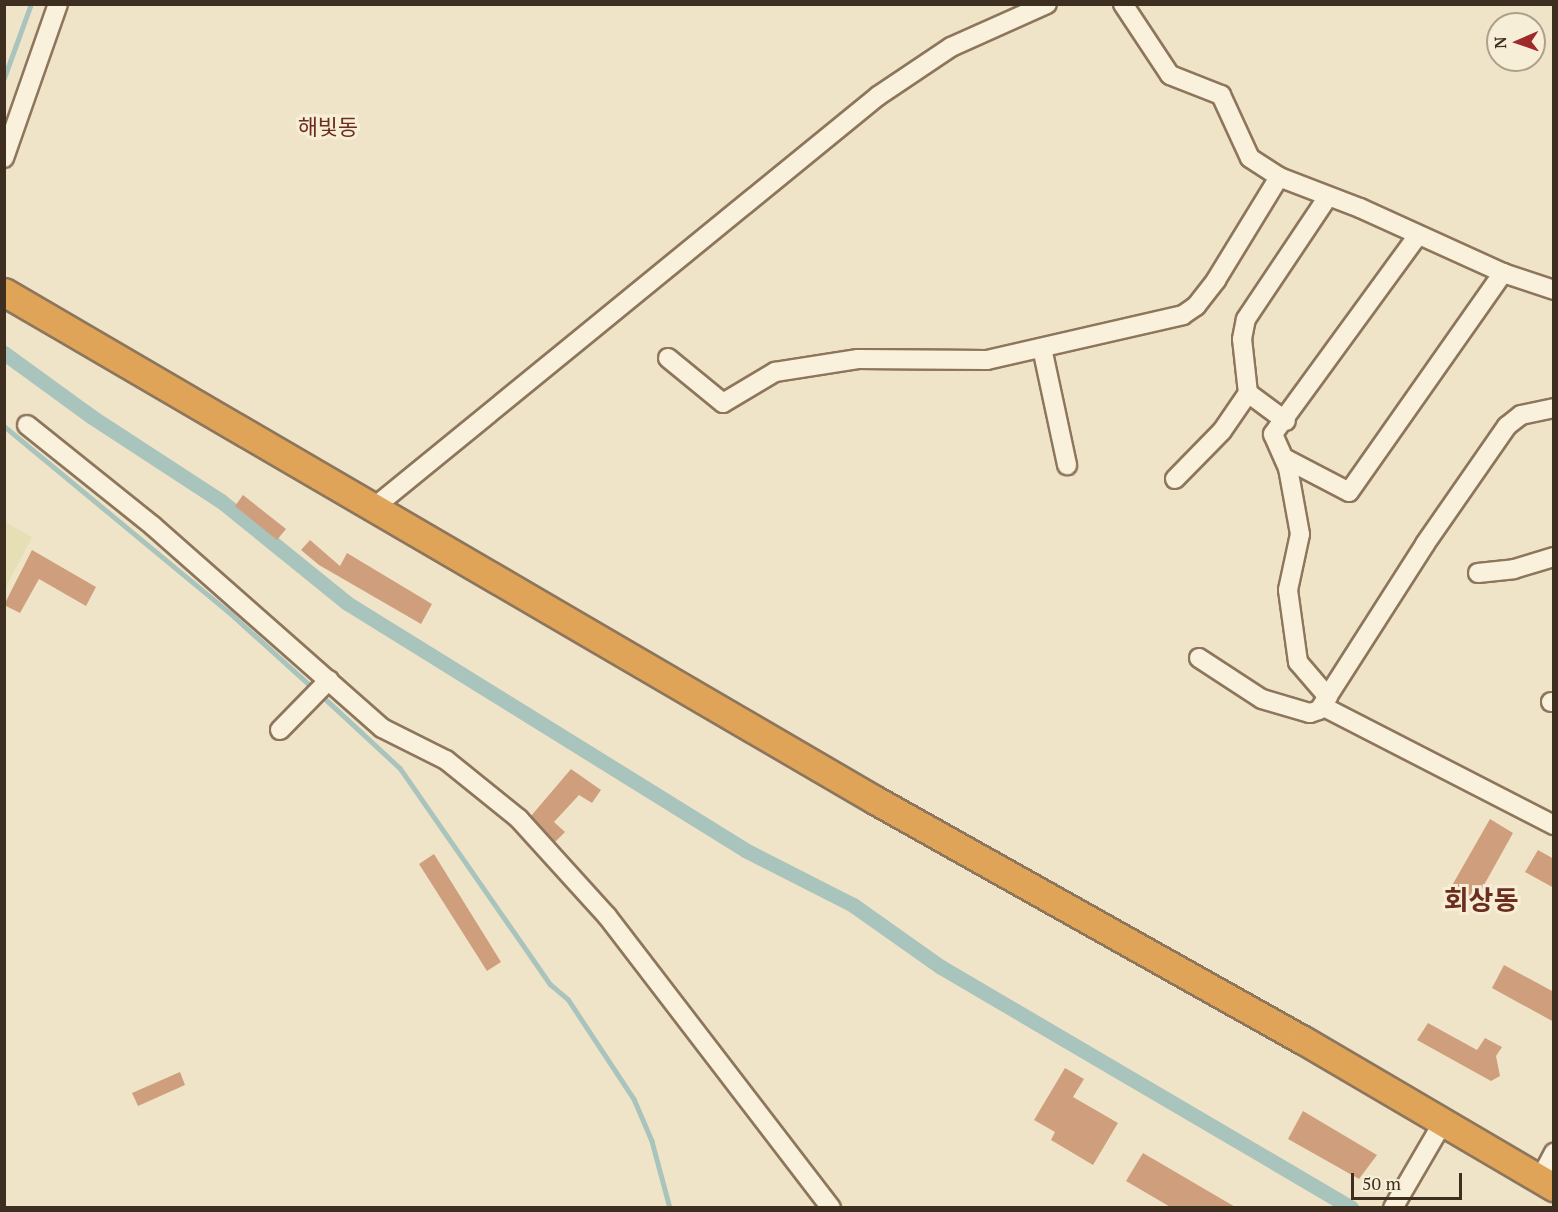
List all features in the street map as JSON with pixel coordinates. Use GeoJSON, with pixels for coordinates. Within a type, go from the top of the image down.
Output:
{"type":"FeatureCollection","features":[{"type":"Feature","properties":{"kind":"highway"},"geometry":{"type":"LineString","coordinates":[[4,292],[372,509],[1547,1183]]}},
{"type":"Feature","properties":{"kind":"street"},"geometry":{"type":"LineString","coordinates":[[4,158],[58,4]]}},
{"type":"Feature","properties":{"kind":"street"},"geometry":{"type":"LineString","coordinates":[[372,509],[878,96],[951,47],[1047,4]]}},
{"type":"Feature","properties":{"kind":"street"},"geometry":{"type":"LineString","coordinates":[[1123,4],[1170,75],[1221,95],[1250,158],[1279,177],[1503,273],[1554,291]]}},
{"type":"Feature","properties":{"kind":"street"},"geometry":{"type":"LineString","coordinates":[[668,358],[723,403],[775,372],[858,359],[987,360],[1183,315],[1197,306],[1279,177]]}},
{"type":"Feature","properties":{"kind":"street"},"geometry":{"type":"LineString","coordinates":[[1175,479],[1222,431],[1248,393],[1242,339],[1246,319],[1327,198]]}},
{"type":"Feature","properties":{"kind":"street"},"geometry":{"type":"LineString","coordinates":[[1418,235],[1286,421],[1273,434],[1284,458],[1300,534],[1288,591],[1298,662],[1325,701],[1554,825]]}},
{"type":"Feature","properties":{"kind":"street"},"geometry":{"type":"LineString","coordinates":[[1284,458],[1349,492],[1503,273]]}},
{"type":"Feature","properties":{"kind":"street"},"geometry":{"type":"LineString","coordinates":[[1042,348],[1067,465]]}},
{"type":"Feature","properties":{"kind":"street"},"geometry":{"type":"LineString","coordinates":[[1248,393],[1286,421]]}},
{"type":"Feature","properties":{"kind":"street"},"geometry":{"type":"LineString","coordinates":[[1199,658],[1262,699],[1310,713],[1325,701],[1425,544],[1507,426],[1521,415],[1554,408]]}},
{"type":"Feature","properties":{"kind":"street"},"geometry":{"type":"LineString","coordinates":[[27,425],[153,526],[327,682],[382,728],[446,760],[552,851],[661,984],[831,1208]]}},
{"type":"Feature","properties":{"kind":"street"},"geometry":{"type":"LineString","coordinates":[[1478,573],[1514,569],[1554,557]]}},
{"type":"Feature","properties":{"kind":"street"},"geometry":{"type":"LineString","coordinates":[[280,730],[327,682]]}},
{"type":"Feature","properties":{"kind":"street"},"geometry":{"type":"LineString","coordinates":[[1393,1206],[1443,1122]]}},
{"type":"Feature","properties":{"kind":"street"},"geometry":{"type":"LineString","coordinates":[[1547,1183],[1554,1153]]}},
{"type":"Feature","properties":{"kind":"shaded area"},"geometry":{"type":"Polygon","coordinates":[[[5,522],[32,537],[5,589],[5,522]]]}},
{"type":"Feature","properties":{"kind":"building"},"geometry":{"type":"Polygon","coordinates":[[[243,495],[286,529],[277,540],[235,506],[243,495]]]}},
{"type":"Feature","properties":{"kind":"building"},"geometry":{"type":"Polygon","coordinates":[[[310,540],[340,566],[347,553],[432,604],[421,624],[319,565],[301,550],[310,540]]]}},
{"type":"Feature","properties":{"kind":"building"},"geometry":{"type":"Polygon","coordinates":[[[32,550],[96,587],[86,606],[39,579],[20,613],[4,605],[32,550]]]}},
{"type":"Feature","properties":{"kind":"building"},"geometry":{"type":"Polygon","coordinates":[[[571,769],[601,790],[592,803],[579,795],[554,822],[565,832],[555,842],[531,816],[571,769]]]}},
{"type":"Feature","properties":{"kind":"building"},"geometry":{"type":"Polygon","coordinates":[[[1490,819],[1513,833],[1474,903],[1450,889],[1490,819]]]}},
{"type":"Feature","properties":{"kind":"building"},"geometry":{"type":"Polygon","coordinates":[[[1538,850],[1554,859],[1554,888],[1525,872],[1538,850]]]}},
{"type":"Feature","properties":{"kind":"building"},"geometry":{"type":"Polygon","coordinates":[[[434,854],[501,962],[487,971],[419,864],[434,854]]]}},
{"type":"Feature","properties":{"kind":"building"},"geometry":{"type":"Polygon","coordinates":[[[1504,965],[1554,992],[1554,1022],[1492,988],[1504,965]]]}},
{"type":"Feature","properties":{"kind":"building"},"geometry":{"type":"Polygon","coordinates":[[[1428,1023],[1477,1050],[1485,1038],[1502,1047],[1496,1056],[1500,1076],[1491,1081],[1417,1040],[1428,1023]]]}},
{"type":"Feature","properties":{"kind":"building"},"geometry":{"type":"Polygon","coordinates":[[[1065,1068],[1084,1079],[1073,1097],[1118,1123],[1093,1165],[1051,1140],[1055,1132],[1034,1120],[1065,1068]]]}},
{"type":"Feature","properties":{"kind":"building"},"geometry":{"type":"Polygon","coordinates":[[[180,1072],[185,1085],[138,1106],[132,1093],[180,1072]]]}},
{"type":"Feature","properties":{"kind":"building"},"geometry":{"type":"Polygon","coordinates":[[[1303,1111],[1377,1155],[1359,1179],[1288,1139],[1303,1111]]]}},
{"type":"Feature","properties":{"kind":"building"},"geometry":{"type":"Polygon","coordinates":[[[1143,1153],[1237,1208],[1172,1208],[1126,1181],[1143,1153]]]}},
{"type":"Feature","properties":{"kind":"waterway"},"geometry":{"type":"LineString","coordinates":[[4,78],[31,4]]}},
{"type":"Feature","properties":{"kind":"waterway"},"geometry":{"type":"LineString","coordinates":[[4,353],[92,417],[221,501],[347,603],[745,850],[853,905],[941,967],[1352,1208]]}},
{"type":"Feature","properties":{"kind":"waterway"},"geometry":{"type":"LineString","coordinates":[[4,426],[229,612],[313,688]]}},
{"type":"Feature","properties":{"kind":"waterway"},"geometry":{"type":"LineString","coordinates":[[320,694],[400,768],[550,984],[568,999],[634,1099],[652,1141],[670,1208]]}},
{"type":"Feature","properties":{"kind":"district","name":"해빛동"},"geometry":{"type":"Point","coordinates":[328,127]}},
{"type":"Feature","properties":{"kind":"district","name":"회상동"},"geometry":{"type":"Point","coordinates":[1481,901]}}]}
